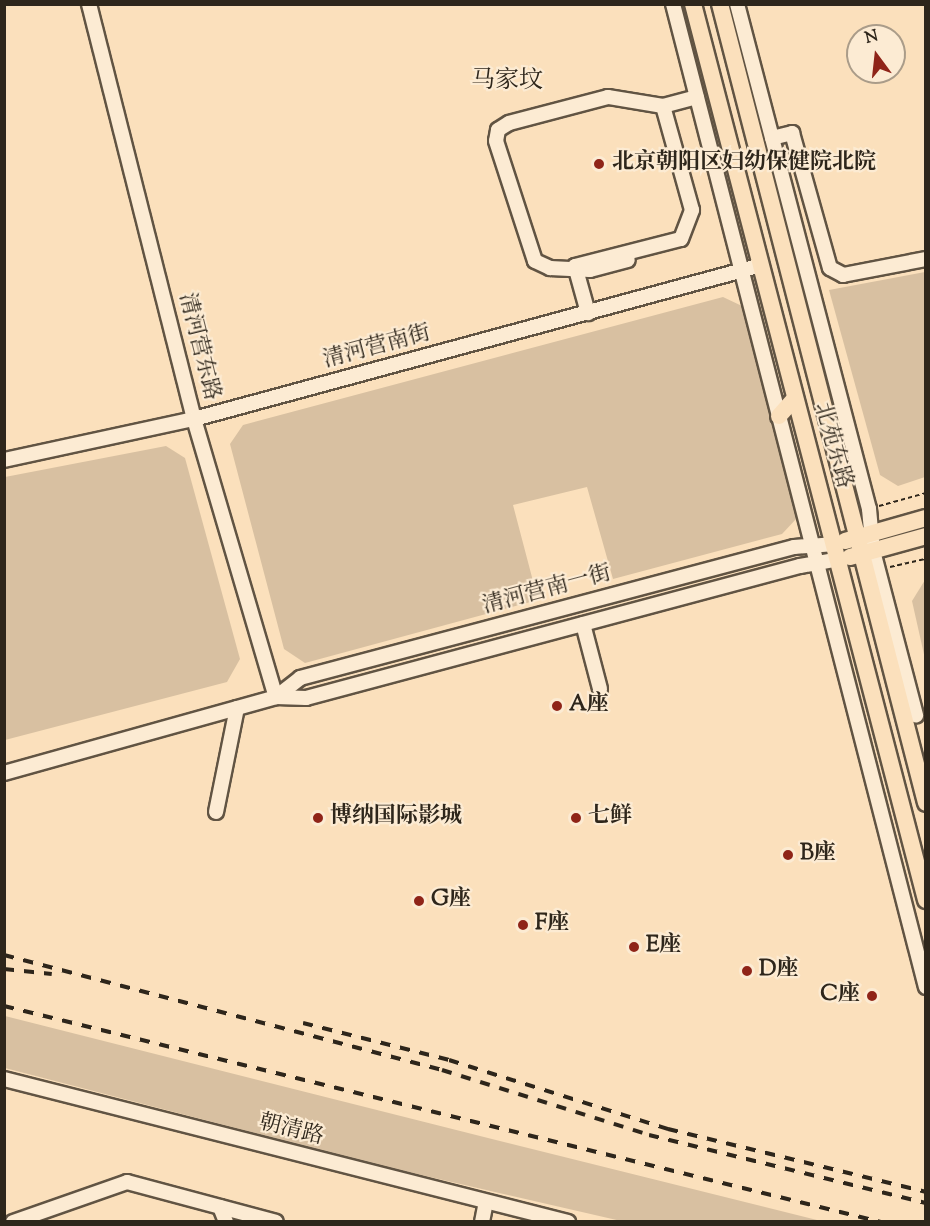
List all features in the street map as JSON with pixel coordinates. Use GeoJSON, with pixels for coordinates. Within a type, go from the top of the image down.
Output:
{"type":"FeatureCollection","features":[{"type":"Feature","properties":{"kind":"main road","name":"北苑东路"},"geometry":{"type":"LineString","coordinates":[[693,4],[750,269],[795,398],[838,552],[926,900]]}},
{"type":"Feature","properties":{"kind":"main road","name":"北苑东路"},"geometry":{"type":"LineString","coordinates":[[720,4],[854,539],[865,553],[907,736],[926,803]]}},
{"type":"Feature","properties":{"kind":"main road"},"geometry":{"type":"LineString","coordinates":[[779,416],[795,398]]}},
{"type":"Feature","properties":{"kind":"main road"},"geometry":{"type":"LineString","coordinates":[[838,552],[854,539],[926,518]]}},
{"type":"Feature","properties":{"kind":"main road"},"geometry":{"type":"LineString","coordinates":[[838,552],[865,553],[926,536]]}},
{"type":"Feature","properties":{"kind":"main road"},"geometry":{"type":"LineString","coordinates":[[907,736],[916,715]]}},
{"type":"Feature","properties":{"kind":"street","name":"清河营东路"},"geometry":{"type":"LineString","coordinates":[[89,4],[194,419],[276,698]]}},
{"type":"Feature","properties":{"kind":"street"},"geometry":{"type":"LineString","coordinates":[[673,4],[697,97],[750,269],[779,416],[926,987]]}},
{"type":"Feature","properties":{"kind":"street"},"geometry":{"type":"LineString","coordinates":[[738,4],[869,509],[870,534],[865,553],[916,715]]}},
{"type":"Feature","properties":{"kind":"street"},"geometry":{"type":"LineString","coordinates":[[663,105],[692,210],[681,238],[576,266],[550,268],[527,248],[496,141],[498,130],[608,97],[636,98],[663,105],[697,97]]}},
{"type":"Feature","properties":{"kind":"street"},"geometry":{"type":"LineString","coordinates":[[565,118],[636,98]]}},
{"type":"Feature","properties":{"kind":"street"},"geometry":{"type":"LineString","coordinates":[[772,138],[792,133],[830,268],[843,275],[926,259]]}},
{"type":"Feature","properties":{"kind":"street"},"geometry":{"type":"LineString","coordinates":[[576,266],[590,270],[628,260]]}},
{"type":"Feature","properties":{"kind":"street"},"geometry":{"type":"LineString","coordinates":[[576,266],[588,313]]}},
{"type":"Feature","properties":{"kind":"street","name":"清河营南街"},"geometry":{"type":"LineString","coordinates":[[4,460],[194,419],[750,269]]}},
{"type":"Feature","properties":{"kind":"street","name":"清河营南一街"},"geometry":{"type":"LineString","coordinates":[[276,698],[307,676],[794,547],[838,552]]}},
{"type":"Feature","properties":{"kind":"street","name":"清河营南一街"},"geometry":{"type":"LineString","coordinates":[[4,773],[237,708],[276,698],[306,698],[817,563],[838,552]]}},
{"type":"Feature","properties":{"kind":"street"},"geometry":{"type":"LineString","coordinates":[[583,624],[600,689]]}},
{"type":"Feature","properties":{"kind":"street"},"geometry":{"type":"LineString","coordinates":[[216,812],[237,708]]}},
{"type":"Feature","properties":{"kind":"street","name":"朝清路"},"geometry":{"type":"LineString","coordinates":[[4,1079],[568,1221]]}},
{"type":"Feature","properties":{"kind":"street"},"geometry":{"type":"LineString","coordinates":[[14,1221],[127,1182],[276,1221]]}},
{"type":"Feature","properties":{"kind":"street"},"geometry":{"type":"LineString","coordinates":[[482,1221],[486,1202]]}},
{"type":"Feature","properties":{"kind":"street"},"geometry":{"type":"LineString","coordinates":[[220,1207],[226,1221]]}},
{"type":"Feature","properties":{"kind":"shaded area"},"geometry":{"type":"Polygon","coordinates":[[[925,272],[925,477],[898,486],[880,475],[829,290],[925,272]]]}},
{"type":"Feature","properties":{"kind":"shaded area"},"geometry":{"type":"Polygon","coordinates":[[[723,297],[742,306],[797,518],[782,534],[613,579],[587,487],[513,505],[538,600],[305,663],[284,649],[230,444],[243,425],[723,297]]]}},
{"type":"Feature","properties":{"kind":"shaded area"},"geometry":{"type":"Polygon","coordinates":[[[166,446],[185,458],[240,659],[227,682],[5,740],[5,477],[166,446]]]}},
{"type":"Feature","properties":{"kind":"shaded area"},"geometry":{"type":"Polygon","coordinates":[[[925,580],[925,659],[912,601],[925,580]]]}},
{"type":"Feature","properties":{"kind":"shaded area"},"geometry":{"type":"Polygon","coordinates":[[[5,1016],[821,1221],[621,1221],[374,1164],[5,1068],[5,1016]]]}},
{"type":"Feature","properties":{"kind":"railway"},"geometry":{"type":"LineString","coordinates":[[4,955],[442,1070],[649,1135],[926,1203]]}},
{"type":"Feature","properties":{"kind":"railway"},"geometry":{"type":"LineString","coordinates":[[4,969],[52,974]]}},
{"type":"Feature","properties":{"kind":"railway"},"geometry":{"type":"LineString","coordinates":[[4,1006],[881,1222]]}},
{"type":"Feature","properties":{"kind":"railway"},"geometry":{"type":"LineString","coordinates":[[303,1023],[449,1060],[668,1129],[926,1192]]}},
{"type":"Feature","properties":{"kind":"place","name":"北京朝阳区妇幼保健院北院"},"geometry":{"type":"Point","coordinates":[599,164]}},
{"type":"Feature","properties":{"kind":"place","name":"A座"},"geometry":{"type":"Point","coordinates":[557,706]}},
{"type":"Feature","properties":{"kind":"place","name":"博纳国际影城"},"geometry":{"type":"Point","coordinates":[318,818]}},
{"type":"Feature","properties":{"kind":"place","name":"七鲜"},"geometry":{"type":"Point","coordinates":[576,818]}},
{"type":"Feature","properties":{"kind":"place","name":"B座"},"geometry":{"type":"Point","coordinates":[788,855]}},
{"type":"Feature","properties":{"kind":"place","name":"G座"},"geometry":{"type":"Point","coordinates":[419,901]}},
{"type":"Feature","properties":{"kind":"place","name":"F座"},"geometry":{"type":"Point","coordinates":[523,925]}},
{"type":"Feature","properties":{"kind":"place","name":"E座"},"geometry":{"type":"Point","coordinates":[634,947]}},
{"type":"Feature","properties":{"kind":"place","name":"D座"},"geometry":{"type":"Point","coordinates":[747,971]}},
{"type":"Feature","properties":{"kind":"place","name":"C座"},"geometry":{"type":"Point","coordinates":[872,996]}},
{"type":"Feature","properties":{"kind":"district","name":"马家坟"},"geometry":{"type":"Point","coordinates":[507,82]}}]}
